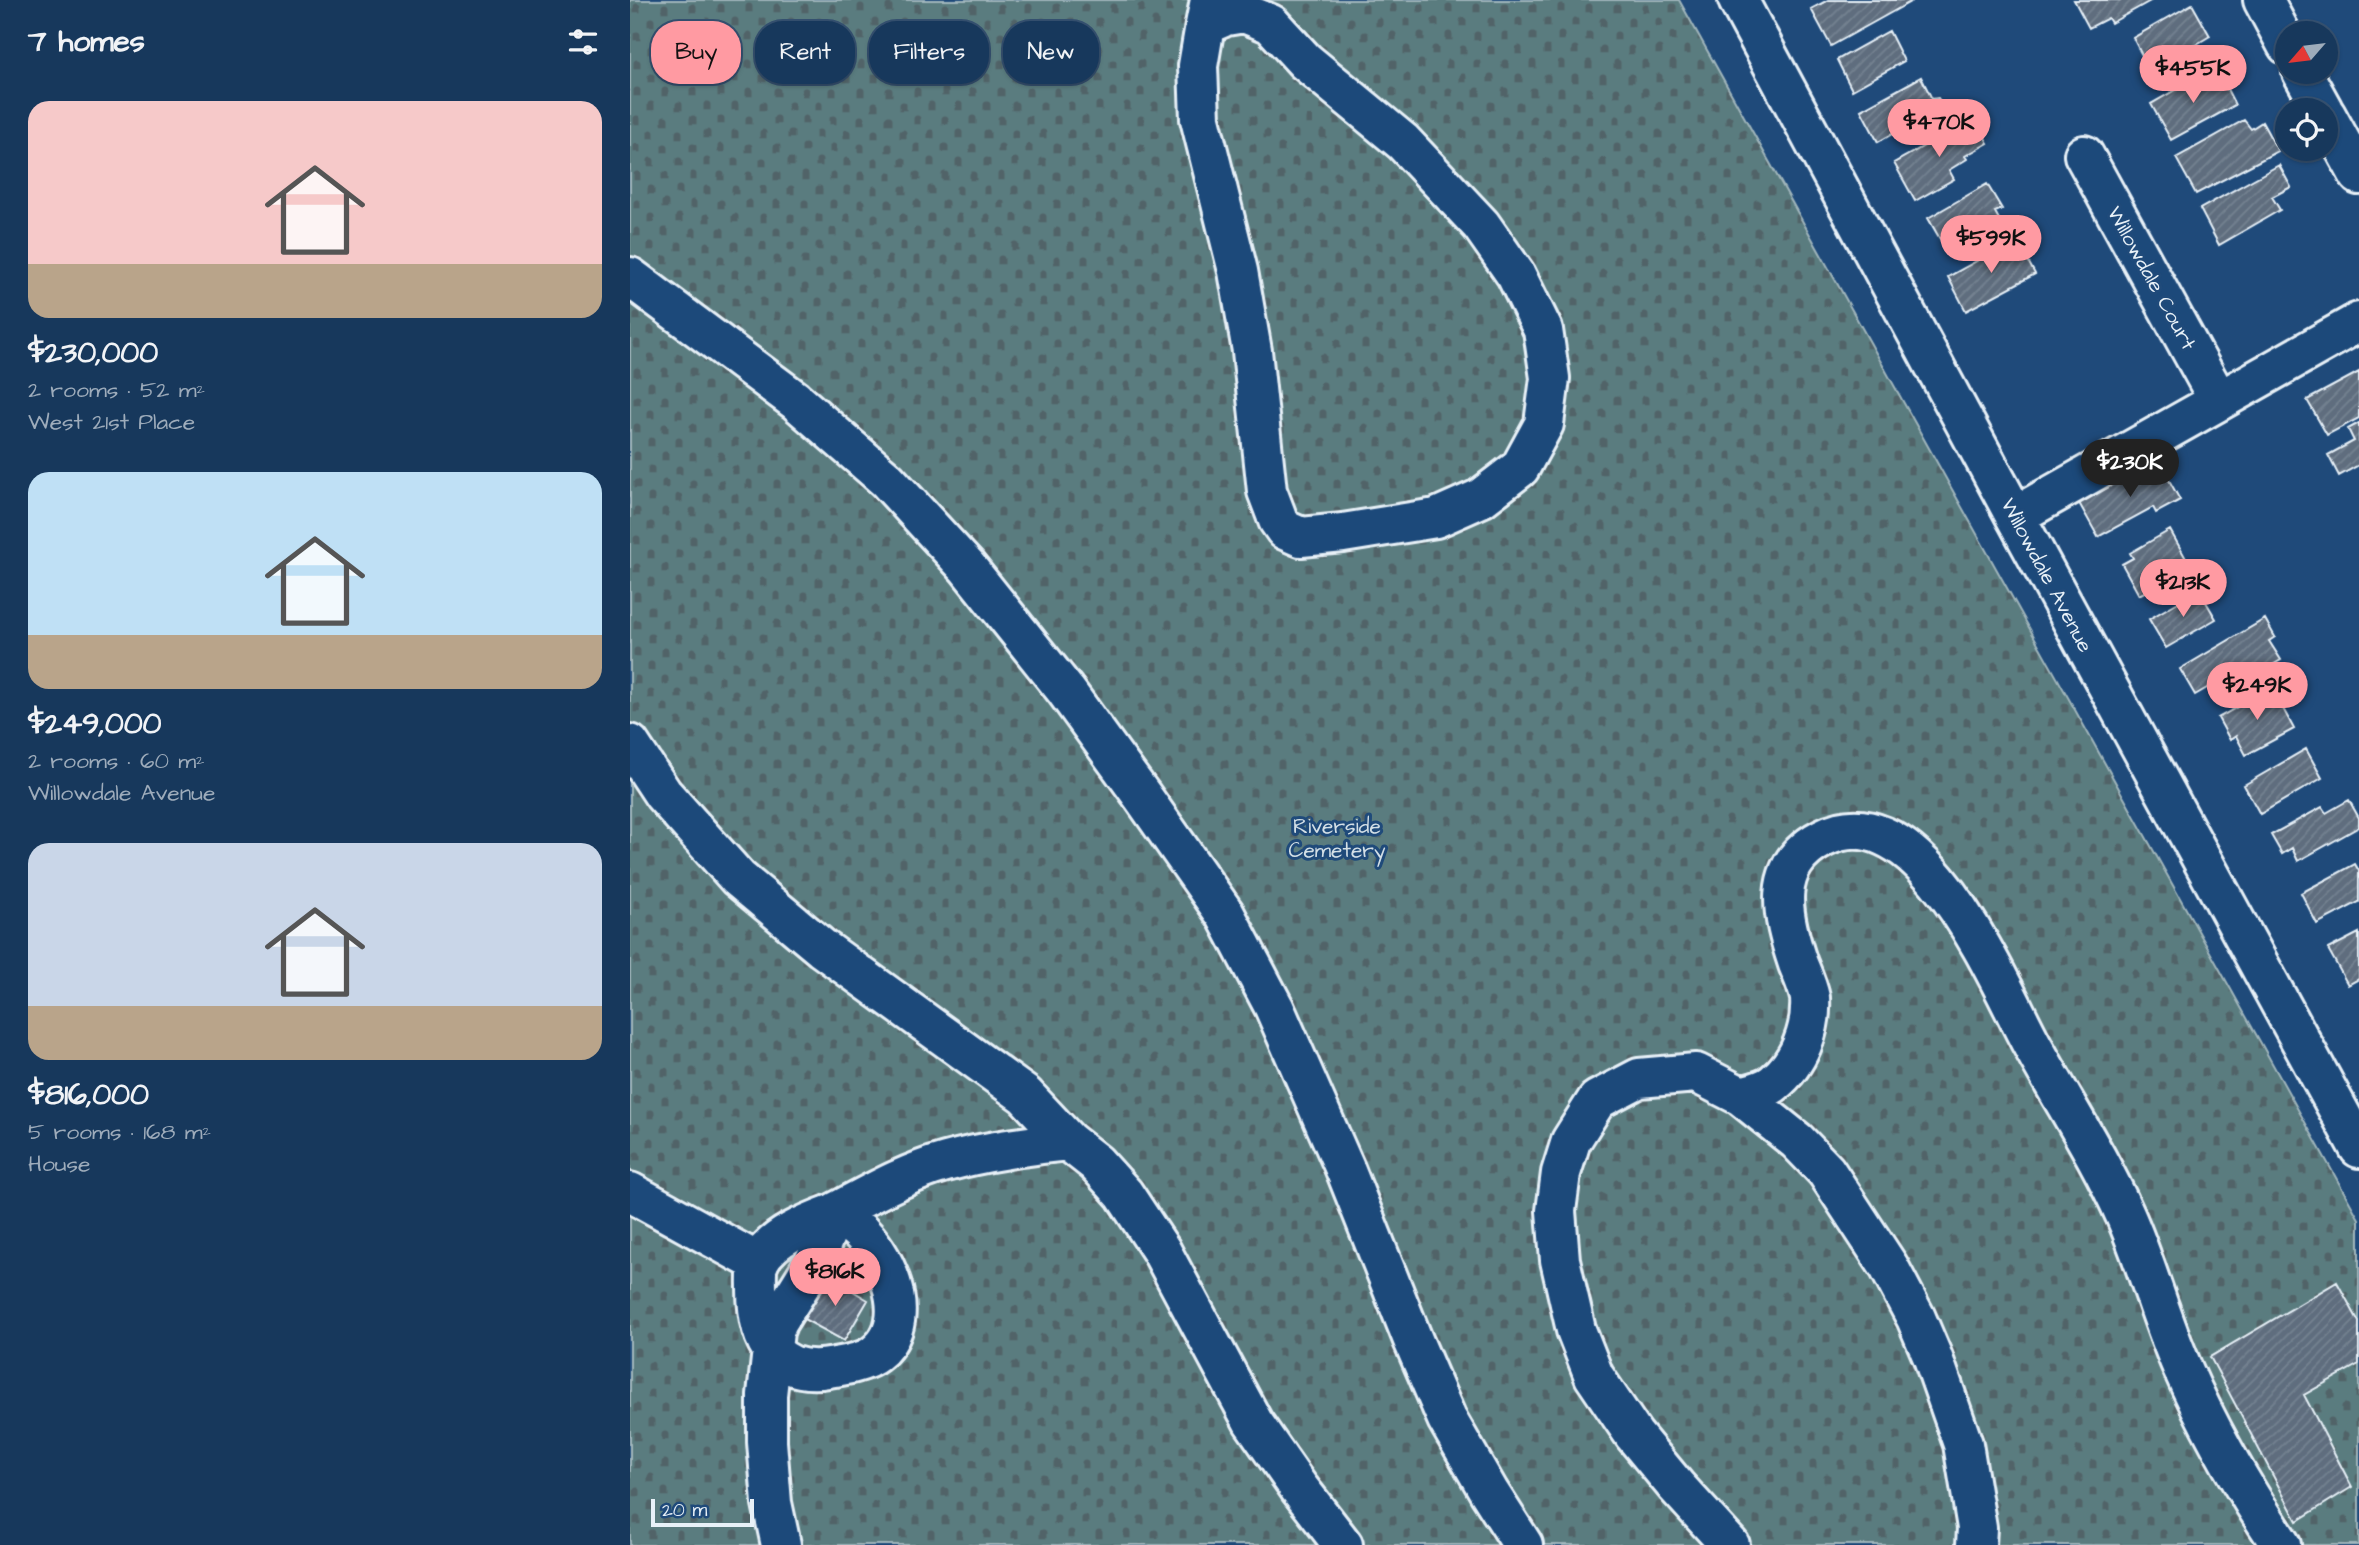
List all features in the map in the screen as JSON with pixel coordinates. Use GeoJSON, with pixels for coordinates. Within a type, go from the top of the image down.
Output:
{"type":"FeatureCollection","features":[{"type":"Feature","properties":{"kind":"street","name":"Willowdale Avenue"},"geometry":{"type":"LineString","coordinates":[[1738,0],[2359,1148]]}},
{"type":"Feature","properties":{"kind":"street"},"geometry":{"type":"LineString","coordinates":[[2263,0],[2275,22]]}},
{"type":"Feature","properties":{"kind":"street"},"geometry":{"type":"LineString","coordinates":[[1207,12],[1226,16],[1244,13],[1271,24],[1305,61],[1403,142],[1480,225],[1516,275],[1543,330],[1550,378],[1544,424],[1520,468],[1481,498],[1436,518],[1343,533],[1301,537],[1285,530],[1279,520],[1267,491],[1252,351],[1238,271],[1200,119],[1198,66],[1207,12]]}},
{"type":"Feature","properties":{"kind":"street"},"geometry":{"type":"LineString","coordinates":[[2338,137],[2359,176]]}},
{"type":"Feature","properties":{"kind":"street","name":"Willowdale Court"},"geometry":{"type":"LineString","coordinates":[[2084,155],[2219,401]]}},
{"type":"Feature","properties":{"kind":"street"},"geometry":{"type":"LineString","coordinates":[[630,277],[795,400],[887,480],[967,567],[1066,691],[1143,797],[1225,914],[1274,1007],[1345,1169],[1447,1419],[1523,1545]]}},
{"type":"Feature","properties":{"kind":"street"},"geometry":{"type":"LineString","coordinates":[[2015,516],[2359,323]]}},
{"type":"Feature","properties":{"kind":"street"},"geometry":{"type":"LineString","coordinates":[[630,744],[663,794],[738,878],[822,948],[1025,1095],[1068,1141],[1096,1163],[1124,1194],[1161,1250],[1253,1422],[1343,1545]]}},
{"type":"Feature","properties":{"kind":"street"},"geometry":{"type":"LineString","coordinates":[[1741,1096],[1773,1085],[1792,1064],[1808,1032],[1810,996],[1788,934],[1783,899],[1790,869],[1806,848],[1827,836],[1856,830],[1886,835],[1914,855],[1940,880],[1988,959],[2125,1215],[2181,1366],[2212,1431],[2247,1493],[2281,1545]]}},
{"type":"Feature","properties":{"kind":"street"},"geometry":{"type":"LineString","coordinates":[[1730,1545],[1634,1435],[1594,1376],[1576,1330],[1560,1260],[1556,1211],[1561,1173],[1571,1141],[1597,1100],[1639,1078],[1696,1073],[1741,1096],[1797,1142],[1826,1171],[1889,1267],[1916,1318],[1963,1444],[1977,1528],[1976,1545]]}},
{"type":"Feature","properties":{"kind":"street"},"geometry":{"type":"LineString","coordinates":[[834,1213],[867,1238],[883,1263],[897,1307],[895,1325],[875,1354],[840,1366],[802,1370],[771,1350],[761,1330],[757,1308],[759,1263],[775,1244],[793,1231],[895,1181],[944,1162],[1005,1148],[1068,1141]]}},
{"type":"Feature","properties":{"kind":"street"},"geometry":{"type":"LineString","coordinates":[[630,1192],[759,1263]]}},
{"type":"Feature","properties":{"kind":"street"},"geometry":{"type":"LineString","coordinates":[[781,1545],[772,1503],[768,1442],[767,1395],[774,1331],[813,1265],[834,1213]]}},
{"type":"Feature","properties":{"kind":"green space","name":"Riverside Cemetery"},"geometry":{"type":"Polygon","coordinates":[[[630,0],[1679,0],[2359,1219],[2359,1545],[630,1545],[630,0]]]}},
{"type":"Feature","properties":{"kind":"building"},"geometry":{"type":"Polygon","coordinates":[[[1828,0],[1912,1],[1831,46],[1811,9],[1828,0]]]}},
{"type":"Feature","properties":{"kind":"building"},"geometry":{"type":"Polygon","coordinates":[[[2074,0],[2152,0],[2111,23],[2108,18],[2089,28],[2074,0]]]}},
{"type":"Feature","properties":{"kind":"building"},"geometry":{"type":"Polygon","coordinates":[[[2192,4],[2210,36],[2159,67],[2153,57],[2145,61],[2133,38],[2192,4]]]}},
{"type":"Feature","properties":{"kind":"building"},"geometry":{"type":"Polygon","coordinates":[[[1889,31],[1904,61],[1852,90],[1837,60],[1889,31]]]}},
{"type":"Feature","properties":{"kind":"building"},"geometry":{"type":"Polygon","coordinates":[[[2219,73],[2235,105],[2171,140],[2151,104],[2200,76],[2203,82],[2219,73]]]}},
{"type":"Feature","properties":{"kind":"building"},"geometry":{"type":"Polygon","coordinates":[[[1921,77],[1932,99],[1938,98],[1943,105],[1878,142],[1861,110],[1921,77]]]}},
{"type":"Feature","properties":{"kind":"building"},"geometry":{"type":"Polygon","coordinates":[[[1974,118],[1988,143],[1965,156],[1967,159],[1949,170],[1954,179],[1915,201],[1894,163],[1974,118]]]}},
{"type":"Feature","properties":{"kind":"building"},"geometry":{"type":"Polygon","coordinates":[[[2244,120],[2251,129],[2262,122],[2275,146],[2275,153],[2196,194],[2176,158],[2244,120]]]}},
{"type":"Feature","properties":{"kind":"building"},"geometry":{"type":"Polygon","coordinates":[[[2279,165],[2291,187],[2272,197],[2280,210],[2219,245],[2200,209],[2279,165]]]}},
{"type":"Feature","properties":{"kind":"building"},"geometry":{"type":"Polygon","coordinates":[[[1987,184],[2002,209],[1995,212],[2001,223],[1948,253],[1928,218],[1987,184]]]}},
{"type":"Feature","properties":{"kind":"building"},"geometry":{"type":"Polygon","coordinates":[[[2016,239],[2035,274],[1966,311],[1948,277],[2016,239]]]}},
{"type":"Feature","properties":{"kind":"building"},"geometry":{"type":"Polygon","coordinates":[[[2359,372],[2359,418],[2327,435],[2307,400],[2359,372]]]}},
{"type":"Feature","properties":{"kind":"building"},"geometry":{"type":"Polygon","coordinates":[[[2359,423],[2359,465],[2339,476],[2328,455],[2354,441],[2348,429],[2359,423]]]}},
{"type":"Feature","properties":{"kind":"building"},"geometry":{"type":"Polygon","coordinates":[[[2158,460],[2180,500],[2156,513],[2153,507],[2098,537],[2079,503],[2158,460]]]}},
{"type":"Feature","properties":{"kind":"building"},"geometry":{"type":"Polygon","coordinates":[[[2170,530],[2193,571],[2152,594],[2150,589],[2139,595],[2122,564],[2133,558],[2130,553],[2170,530]]]}},
{"type":"Feature","properties":{"kind":"building"},"geometry":{"type":"Polygon","coordinates":[[[2199,590],[2216,619],[2166,648],[2149,619],[2199,590]]]}},
{"type":"Feature","properties":{"kind":"building"},"geometry":{"type":"Polygon","coordinates":[[[2265,619],[2275,637],[2269,641],[2281,660],[2227,691],[2221,680],[2195,695],[2180,669],[2265,619]]]}},
{"type":"Feature","properties":{"kind":"building"},"geometry":{"type":"Polygon","coordinates":[[[2272,688],[2294,729],[2246,755],[2236,736],[2230,740],[2218,718],[2272,688]]]}},
{"type":"Feature","properties":{"kind":"building"},"geometry":{"type":"Polygon","coordinates":[[[2306,749],[2322,778],[2260,814],[2244,785],[2306,749]]]}},
{"type":"Feature","properties":{"kind":"building"},"geometry":{"type":"Polygon","coordinates":[[[2349,800],[2359,818],[2359,827],[2298,861],[2292,848],[2282,854],[2271,835],[2322,807],[2326,813],[2349,800]]]}},
{"type":"Feature","properties":{"kind":"building"},"geometry":{"type":"Polygon","coordinates":[[[2355,864],[2359,871],[2359,902],[2317,924],[2301,893],[2355,864]]]}},
{"type":"Feature","properties":{"kind":"building"},"geometry":{"type":"Polygon","coordinates":[[[2359,933],[2359,979],[2348,985],[2328,949],[2359,933]]]}},
{"type":"Feature","properties":{"kind":"building"},"geometry":{"type":"Polygon","coordinates":[[[826,1275],[868,1300],[844,1341],[802,1318],[826,1275]]]}},
{"type":"Feature","properties":{"kind":"building"},"geometry":{"type":"Polygon","coordinates":[[[2337,1282],[2359,1322],[2359,1364],[2304,1395],[2352,1487],[2297,1521],[2210,1357],[2337,1282]]]}}]}
